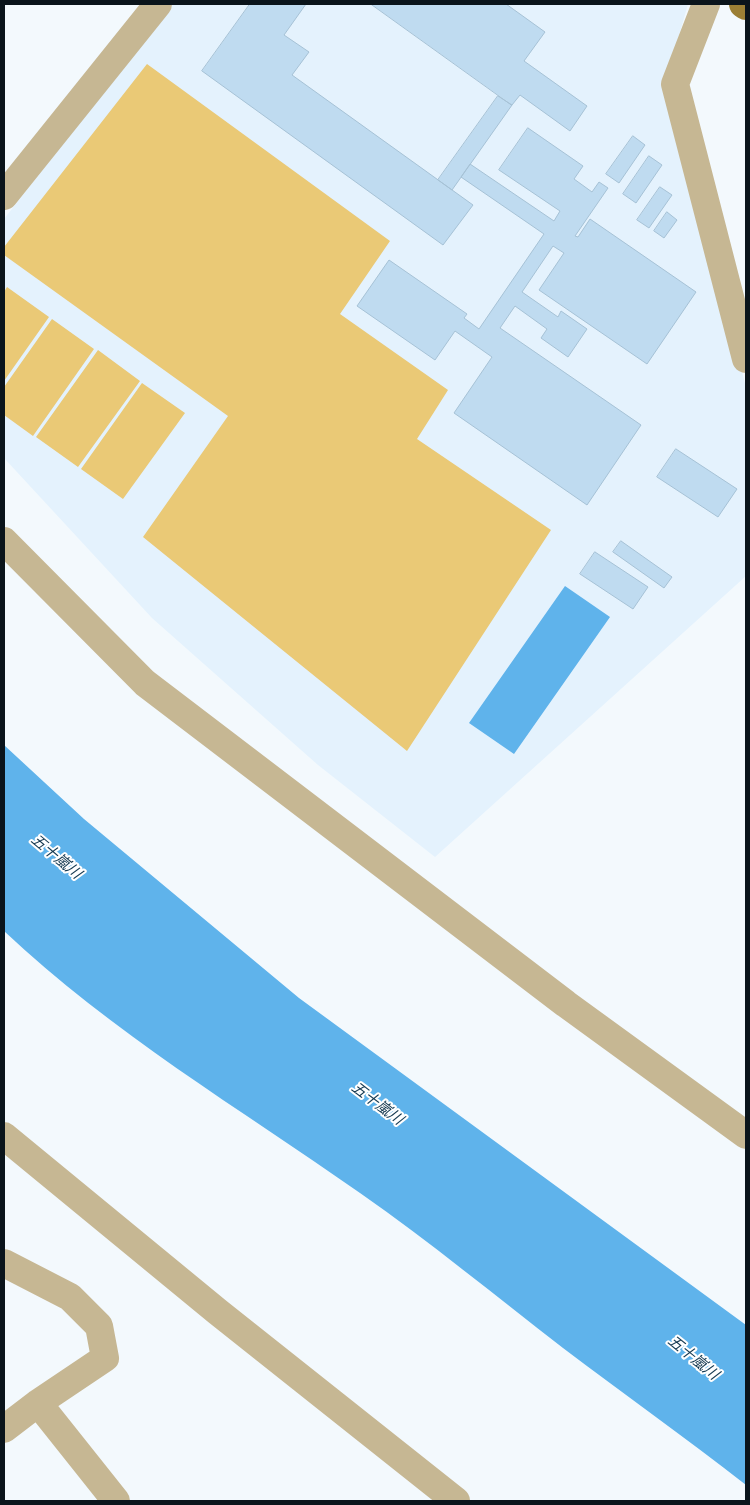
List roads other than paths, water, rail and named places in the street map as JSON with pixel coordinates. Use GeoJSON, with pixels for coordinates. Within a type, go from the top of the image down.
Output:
{"type":"FeatureCollection","features":[{"type":"Feature","properties":{"kind":"street"},"geometry":{"type":"LineString","coordinates":[[4,196],[158,4]]}},
{"type":"Feature","properties":{"kind":"street"},"geometry":{"type":"LineString","coordinates":[[706,4],[674,84],[746,359]]}},
{"type":"Feature","properties":{"kind":"street"},"geometry":{"type":"LineString","coordinates":[[4,541],[145,683],[566,1004],[746,1135]]}},
{"type":"Feature","properties":{"kind":"street"},"geometry":{"type":"LineString","coordinates":[[4,1136],[218,1312],[456,1501]]}},
{"type":"Feature","properties":{"kind":"street"},"geometry":{"type":"LineString","coordinates":[[4,1263],[70,1297],[99,1326],[105,1358],[38,1403],[4,1429]]}},
{"type":"Feature","properties":{"kind":"street"},"geometry":{"type":"LineString","coordinates":[[38,1403],[116,1501]]}},
{"type":"Feature","properties":{"kind":"water"},"geometry":{"type":"Polygon","coordinates":[[[565,586],[610,617],[514,754],[469,723],[565,586]]]}},
{"type":"Feature","properties":{"kind":"water","name":"五十嵐川"},"geometry":{"type":"Polygon","coordinates":[[[4,745],[84,819],[299,998],[746,1325],[746,1485],[386,1212],[132,1036],[45,968],[4,931],[4,745]]]}}]}
